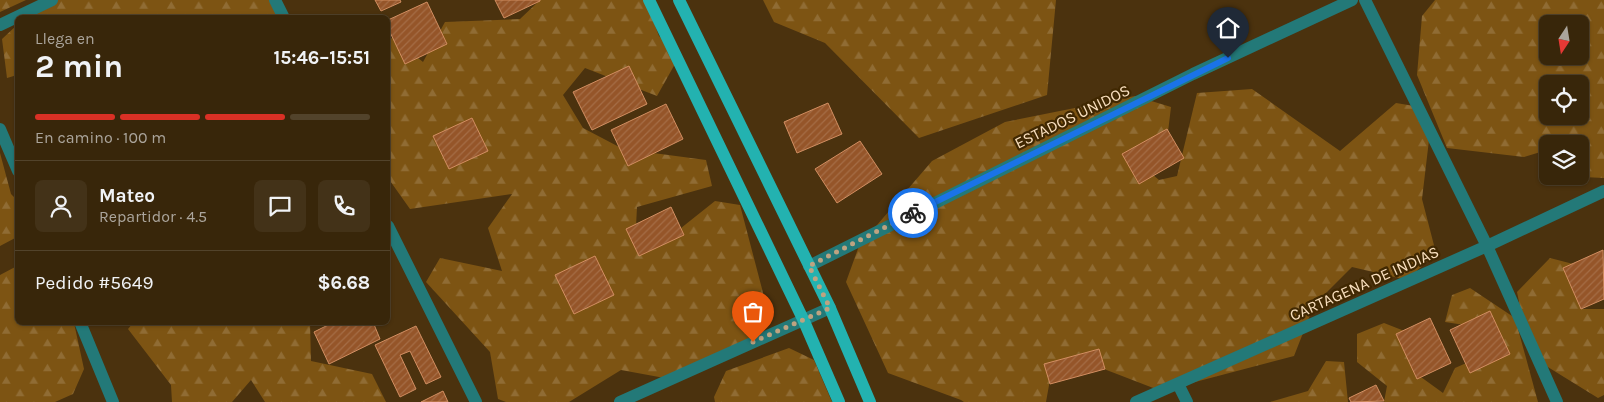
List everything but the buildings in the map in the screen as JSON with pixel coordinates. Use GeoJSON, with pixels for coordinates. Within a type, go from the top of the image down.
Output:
{"type":"FeatureCollection","features":[{"type":"Feature","properties":{"kind":"main road"},"geometry":{"type":"LineString","coordinates":[[649,0],[803,319],[839,402]]}},
{"type":"Feature","properties":{"kind":"main road"},"geometry":{"type":"LineString","coordinates":[[680,0],[830,308],[870,402]]}},
{"type":"Feature","properties":{"kind":"street"},"geometry":{"type":"LineString","coordinates":[[21,15],[52,0]]}},
{"type":"Feature","properties":{"kind":"street"},"geometry":{"type":"LineString","coordinates":[[275,0],[282,15]]}},
{"type":"Feature","properties":{"kind":"street","name":"ESTADOS UNIDOS"},"geometry":{"type":"LineString","coordinates":[[809,266],[1193,74],[1352,0]]}},
{"type":"Feature","properties":{"kind":"street"},"geometry":{"type":"LineString","coordinates":[[1365,0],[1487,246],[1557,402]]}},
{"type":"Feature","properties":{"kind":"street"},"geometry":{"type":"LineString","coordinates":[[0,25],[15,18]]}},
{"type":"Feature","properties":{"kind":"street"},"geometry":{"type":"LineString","coordinates":[[0,129],[15,164]]}},
{"type":"Feature","properties":{"kind":"street","name":"CARTAGENA DE INDIAS"},"geometry":{"type":"LineString","coordinates":[[1136,402],[1487,246],[1604,191]]}},
{"type":"Feature","properties":{"kind":"street"},"geometry":{"type":"LineString","coordinates":[[390,230],[476,402]]}},
{"type":"Feature","properties":{"kind":"street"},"geometry":{"type":"LineString","coordinates":[[620,402],[830,308]]}},
{"type":"Feature","properties":{"kind":"street"},"geometry":{"type":"LineString","coordinates":[[81,325],[113,402]]}},
{"type":"Feature","properties":{"kind":"street"},"geometry":{"type":"LineString","coordinates":[[1178,384],[1187,402]]}},
{"type":"Feature","properties":{"kind":"green space"},"geometry":{"type":"Polygon","coordinates":[[[0,0],[26,0],[0,12],[0,0]]]}},
{"type":"Feature","properties":{"kind":"green space"},"geometry":{"type":"Polygon","coordinates":[[[46,0],[276,0],[284,15],[29,15],[46,0]]]}},
{"type":"Feature","properties":{"kind":"green space"},"geometry":{"type":"Polygon","coordinates":[[[540,0],[645,0],[659,36],[680,55],[657,96],[585,68],[563,95],[583,128],[623,149],[706,160],[712,186],[637,207],[636,226],[671,236],[715,201],[740,205],[766,304],[750,339],[670,379],[621,370],[569,402],[506,402],[498,399],[490,352],[426,282],[440,258],[502,271],[488,228],[512,194],[410,209],[390,181],[390,39],[393,38],[423,62],[445,22],[520,19],[540,0]]]}},
{"type":"Feature","properties":{"kind":"green space"},"geometry":{"type":"Polygon","coordinates":[[[763,0],[1056,0],[1047,95],[919,138],[825,43],[774,22],[763,0]]]}},
{"type":"Feature","properties":{"kind":"green space"},"geometry":{"type":"Polygon","coordinates":[[[1435,0],[1604,0],[1604,178],[1589,177],[1589,135],[1539,135],[1539,152],[1524,157],[1447,148],[1417,75],[1422,16],[1435,0]]]}},
{"type":"Feature","properties":{"kind":"green space"},"geometry":{"type":"Polygon","coordinates":[[[15,27],[15,76],[7,78],[2,39],[15,27]]]}},
{"type":"Feature","properties":{"kind":"green space"},"geometry":{"type":"Polygon","coordinates":[[[1252,89],[1340,151],[1396,103],[1414,106],[1429,140],[1422,199],[1436,253],[1407,280],[1352,267],[1314,305],[1294,356],[1161,391],[1091,364],[1051,374],[1046,402],[964,402],[888,373],[846,282],[859,246],[932,161],[1005,122],[1135,96],[1171,107],[1167,140],[1133,158],[1159,180],[1177,176],[1197,93],[1252,89]]]}},
{"type":"Feature","properties":{"kind":"green space"},"geometry":{"type":"Polygon","coordinates":[[[0,153],[11,194],[15,198],[15,238],[0,246],[0,153]]]}},
{"type":"Feature","properties":{"kind":"green space"},"geometry":{"type":"Polygon","coordinates":[[[1550,258],[1577,265],[1581,309],[1604,309],[1604,395],[1598,398],[1530,356],[1517,292],[1550,258]]]}},
{"type":"Feature","properties":{"kind":"green space"},"geometry":{"type":"Polygon","coordinates":[[[15,267],[15,325],[74,325],[84,369],[73,394],[55,402],[0,402],[0,275],[15,267]]]}},
{"type":"Feature","properties":{"kind":"green space"},"geometry":{"type":"Polygon","coordinates":[[[1470,288],[1515,318],[1538,402],[1384,402],[1387,386],[1357,362],[1357,334],[1384,323],[1412,334],[1414,372],[1443,393],[1455,368],[1505,346],[1497,330],[1445,322],[1452,295],[1470,288]]]}},
{"type":"Feature","properties":{"kind":"green space"},"geometry":{"type":"Polygon","coordinates":[[[131,325],[310,325],[311,361],[372,374],[386,402],[265,402],[251,380],[232,402],[172,402],[171,385],[128,329],[131,325]]]}},
{"type":"Feature","properties":{"kind":"green space"},"geometry":{"type":"Polygon","coordinates":[[[789,348],[814,360],[832,402],[715,402],[714,397],[726,371],[789,348]]]}},
{"type":"Feature","properties":{"kind":"green space"},"geometry":{"type":"Polygon","coordinates":[[[1326,361],[1344,362],[1348,402],[1270,402],[1308,391],[1326,361]]]}},
{"type":"Feature","properties":{"kind":"way so far"},"geometry":{"type":"LineString","coordinates":[[753,342],[830,308],[809,266],[913,213]]}},
{"type":"Feature","properties":{"kind":"route"},"geometry":{"type":"LineString","coordinates":[[913,213],[1228,58]]}}]}
